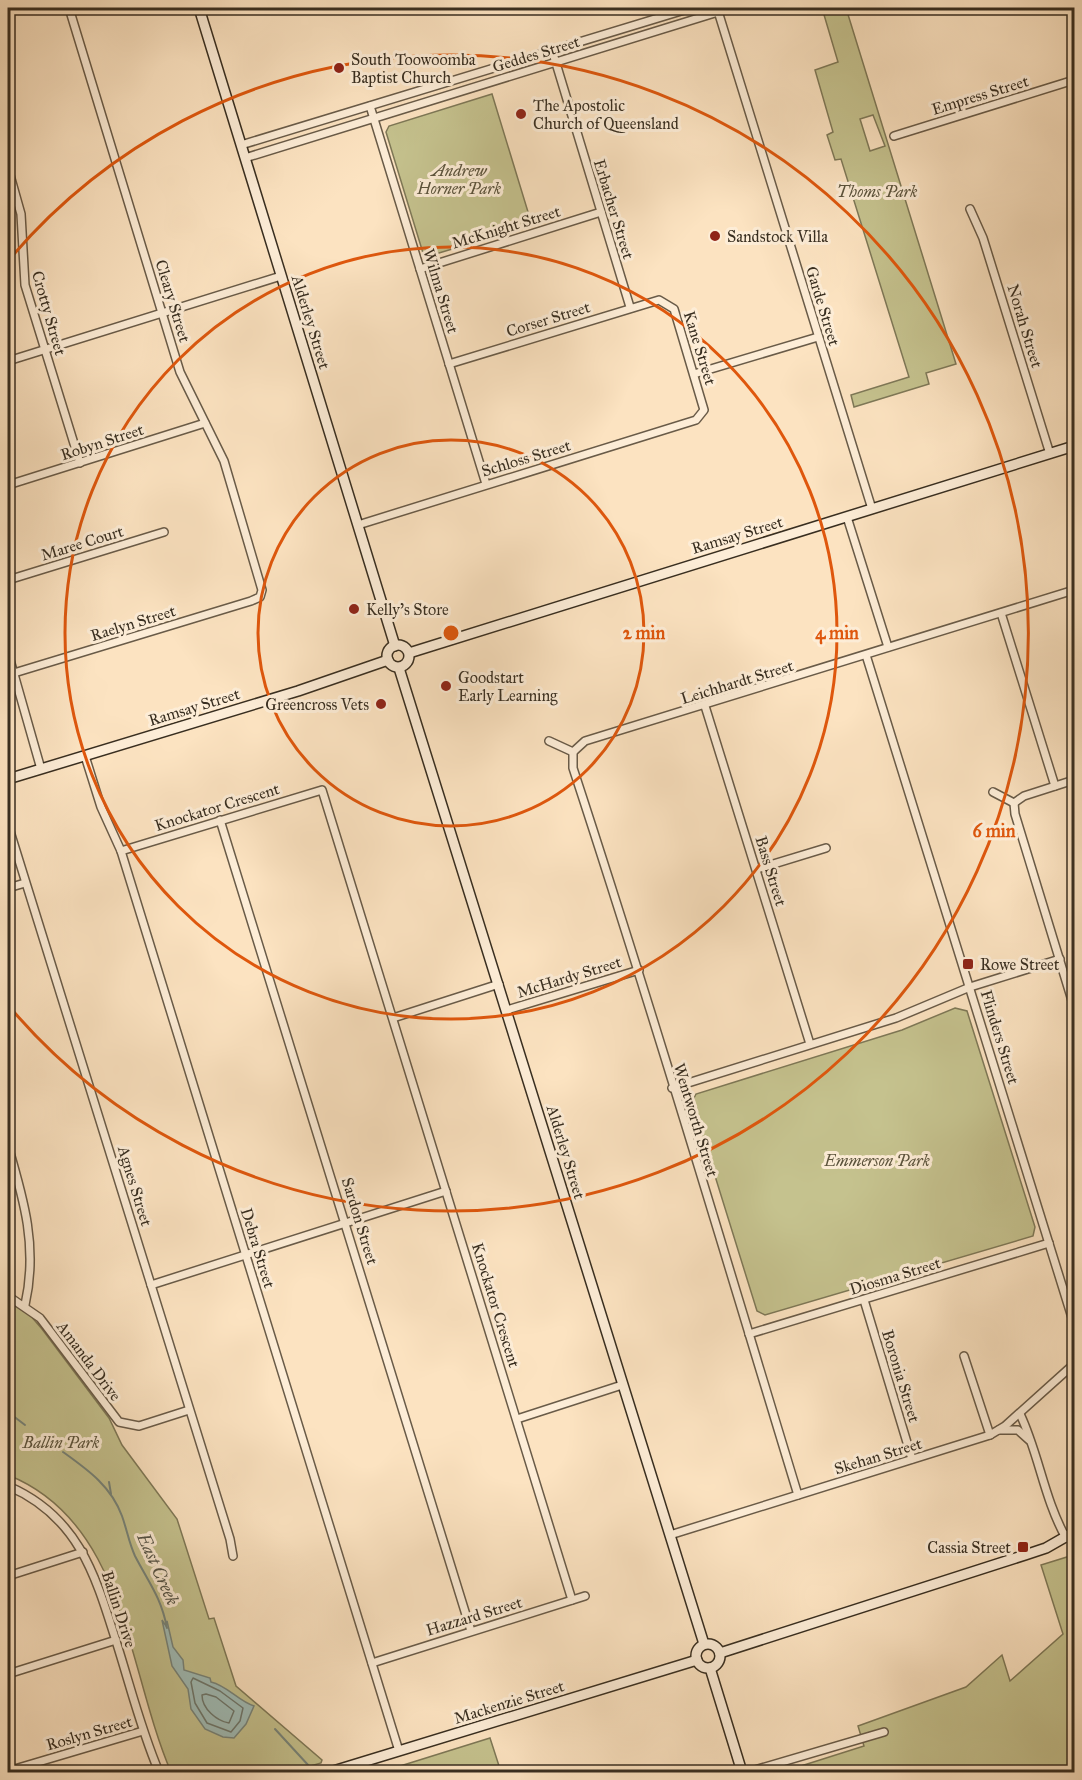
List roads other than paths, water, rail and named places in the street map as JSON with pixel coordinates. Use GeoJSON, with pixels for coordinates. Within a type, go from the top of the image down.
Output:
{"type":"FeatureCollection","features":[{"type":"Feature","properties":{"kind":"street","name":"Cleary Street"},"geometry":{"type":"LineString","coordinates":[[69,8],[180,372],[224,461],[261,581],[260,597]]}},
{"type":"Feature","properties":{"kind":"street","name":"Alderley Street"},"geometry":{"type":"LineString","coordinates":[[199,8],[395,646]]}},
{"type":"Feature","properties":{"kind":"street","name":"Geddes Street"},"geometry":{"type":"LineString","coordinates":[[241,145],[691,8]]}},
{"type":"Feature","properties":{"kind":"street","name":"Geddes Street"},"geometry":{"type":"LineString","coordinates":[[245,158],[718,9],[731,8]]}},
{"type":"Feature","properties":{"kind":"street","name":"Garde Street"},"geometry":{"type":"LineString","coordinates":[[718,9],[872,509]]}},
{"type":"Feature","properties":{"kind":"street","name":"Erbacher Street"},"geometry":{"type":"LineString","coordinates":[[552,50],[630,307]]}},
{"type":"Feature","properties":{"kind":"street","name":"Empress Street"},"geometry":{"type":"LineString","coordinates":[[894,136],[1074,80]]}},
{"type":"Feature","properties":{"kind":"street","name":"Wilma Street"},"geometry":{"type":"LineString","coordinates":[[370,106],[486,484]]}},
{"type":"Feature","properties":{"kind":"street","name":"Crotty Street"},"geometry":{"type":"LineString","coordinates":[[8,168],[21,214],[25,285],[80,463]]}},
{"type":"Feature","properties":{"kind":"street","name":"Norah Street"},"geometry":{"type":"LineString","coordinates":[[970,209],[983,238],[1050,454]]}},
{"type":"Feature","properties":{"kind":"street","name":"McKnight Street"},"geometry":{"type":"LineString","coordinates":[[420,269],[601,212]]}},
{"type":"Feature","properties":{"kind":"street"},"geometry":{"type":"LineString","coordinates":[[8,361],[281,276]]}},
{"type":"Feature","properties":{"kind":"street","name":"Corser Street"},"geometry":{"type":"LineString","coordinates":[[449,364],[630,307],[656,301]]}},
{"type":"Feature","properties":{"kind":"street","name":"Kane Street"},"geometry":{"type":"LineString","coordinates":[[656,301],[667,302],[674,309],[704,410],[702,416]]}},
{"type":"Feature","properties":{"kind":"street"},"geometry":{"type":"LineString","coordinates":[[694,374],[818,337]]}},
{"type":"Feature","properties":{"kind":"street","name":"Schloss Street"},"geometry":{"type":"LineString","coordinates":[[358,525],[696,420],[702,416]]}},
{"type":"Feature","properties":{"kind":"street","name":"Robyn Street"},"geometry":{"type":"LineString","coordinates":[[8,485],[205,423]]}},
{"type":"Feature","properties":{"kind":"street","name":"Ramsay Street"},"geometry":{"type":"LineString","coordinates":[[409,653],[1074,446]]}},
{"type":"Feature","properties":{"kind":"street"},"geometry":{"type":"LineString","coordinates":[[847,517],[888,647]]}},
{"type":"Feature","properties":{"kind":"street","name":"Maree Court"},"geometry":{"type":"LineString","coordinates":[[8,580],[164,532]]}},
{"type":"Feature","properties":{"kind":"street","name":"Leichhardt Street"},"geometry":{"type":"LineString","coordinates":[[573,752],[585,741],[705,706],[1074,590]]}},
{"type":"Feature","properties":{"kind":"street","name":"Raelyn Street"},"geometry":{"type":"LineString","coordinates":[[14,673],[260,597]]}},
{"type":"Feature","properties":{"kind":"street"},"geometry":{"type":"LineString","coordinates":[[1001,613],[1055,786]]}},
{"type":"Feature","properties":{"kind":"street"},"geometry":{"type":"LineString","coordinates":[[395,646],[404,646],[409,653],[407,664],[399,668],[388,660],[388,651],[395,646]]}},
{"type":"Feature","properties":{"kind":"street"},"geometry":{"type":"LineString","coordinates":[[8,653],[41,769]]}},
{"type":"Feature","properties":{"kind":"street","name":"Flinders Street"},"geometry":{"type":"LineString","coordinates":[[866,655],[1074,1324]]}},
{"type":"Feature","properties":{"kind":"street","name":"Ramsay Street"},"geometry":{"type":"LineString","coordinates":[[8,779],[298,691],[388,660]]}},
{"type":"Feature","properties":{"kind":"street","name":"Alderley Street"},"geometry":{"type":"LineString","coordinates":[[399,668],[704,1644]]}},
{"type":"Feature","properties":{"kind":"street","name":"Bass Street"},"geometry":{"type":"LineString","coordinates":[[705,706],[810,1044]]}},
{"type":"Feature","properties":{"kind":"street"},"geometry":{"type":"LineString","coordinates":[[549,741],[573,752]]}},
{"type":"Feature","properties":{"kind":"street","name":"Wentworth Street"},"geometry":{"type":"LineString","coordinates":[[573,752],[573,768],[639,970],[672,1088],[798,1495]]}},
{"type":"Feature","properties":{"kind":"street","name":"Debra Street"},"geometry":{"type":"LineString","coordinates":[[84,756],[101,807],[120,850],[399,1751]]}},
{"type":"Feature","properties":{"kind":"street"},"geometry":{"type":"LineString","coordinates":[[322,789],[325,779]]}},
{"type":"Feature","properties":{"kind":"street"},"geometry":{"type":"LineString","coordinates":[[1014,802],[1024,796],[1074,780]]}},
{"type":"Feature","properties":{"kind":"street","name":"Knockator Crescent"},"geometry":{"type":"LineString","coordinates":[[120,850],[322,789],[572,1600]]}},
{"type":"Feature","properties":{"kind":"street"},"geometry":{"type":"LineString","coordinates":[[993,792],[1014,802]]}},
{"type":"Feature","properties":{"kind":"street"},"geometry":{"type":"LineString","coordinates":[[1014,802],[1015,814],[1074,1007]]}},
{"type":"Feature","properties":{"kind":"street","name":"Sardon Street"},"geometry":{"type":"LineString","coordinates":[[220,820],[471,1631]]}},
{"type":"Feature","properties":{"kind":"street","name":"Agnes Street"},"geometry":{"type":"LineString","coordinates":[[8,825],[230,1539],[233,1556]]}},
{"type":"Feature","properties":{"kind":"street"},"geometry":{"type":"LineString","coordinates":[[757,869],[826,848]]}},
{"type":"Feature","properties":{"kind":"street"},"geometry":{"type":"LineString","coordinates":[[8,888],[25,883]]}},
{"type":"Feature","properties":{"kind":"street"},"geometry":{"type":"LineString","coordinates":[[672,1088],[896,1018],[970,987],[1060,959]]}},
{"type":"Feature","properties":{"kind":"street","name":"McHardy Street"},"geometry":{"type":"LineString","coordinates":[[507,1010],[639,970]]}},
{"type":"Feature","properties":{"kind":"street"},"geometry":{"type":"LineString","coordinates":[[393,1018],[499,984]]}},
{"type":"Feature","properties":{"kind":"street"},"geometry":{"type":"LineString","coordinates":[[8,1146],[26,1205],[30,1233],[31,1269],[25,1305]]}},
{"type":"Feature","properties":{"kind":"street"},"geometry":{"type":"LineString","coordinates":[[151,1285],[446,1191]]}},
{"type":"Feature","properties":{"kind":"street","name":"Diosma Street"},"geometry":{"type":"LineString","coordinates":[[749,1334],[1048,1243]]}},
{"type":"Feature","properties":{"kind":"street","name":"Amanda Drive"},"geometry":{"type":"LineString","coordinates":[[8,1296],[25,1305],[40,1318],[119,1422],[139,1426],[189,1410]]}},
{"type":"Feature","properties":{"kind":"street","name":"Boronia Street"},"geometry":{"type":"LineString","coordinates":[[864,1300],[912,1459]]}},
{"type":"Feature","properties":{"kind":"street"},"geometry":{"type":"LineString","coordinates":[[964,1356],[990,1435]]}},
{"type":"Feature","properties":{"kind":"street","name":"Skehan Street"},"geometry":{"type":"LineString","coordinates":[[670,1535],[990,1435],[1020,1414],[1074,1364]]}},
{"type":"Feature","properties":{"kind":"street"},"geometry":{"type":"LineString","coordinates":[[518,1419],[622,1385]]}},
{"type":"Feature","properties":{"kind":"street"},"geometry":{"type":"LineString","coordinates":[[720,1653],[1024,1555],[1070,1535],[1054,1516],[1031,1441],[1020,1414]]}},
{"type":"Feature","properties":{"kind":"street"},"geometry":{"type":"LineString","coordinates":[[999,1430],[1018,1430],[1031,1441]]}},
{"type":"Feature","properties":{"kind":"street","name":"Ballin Drive"},"geometry":{"type":"LineString","coordinates":[[8,1486],[34,1500],[55,1517],[83,1552],[99,1585],[159,1773]]}},
{"type":"Feature","properties":{"kind":"street"},"geometry":{"type":"LineString","coordinates":[[8,1576],[83,1552]]}},
{"type":"Feature","properties":{"kind":"street","name":"Hazzard Street"},"geometry":{"type":"LineString","coordinates":[[372,1663],[585,1596]]}},
{"type":"Feature","properties":{"kind":"street"},"geometry":{"type":"LineString","coordinates":[[8,1674],[116,1640]]}},
{"type":"Feature","properties":{"kind":"street"},"geometry":{"type":"LineString","coordinates":[[704,1644],[714,1645],[720,1653],[719,1661],[710,1668],[702,1666],[697,1659],[698,1650],[704,1644]]}},
{"type":"Feature","properties":{"kind":"street","name":"Mackenzie Street"},"geometry":{"type":"LineString","coordinates":[[330,1773],[697,1659]]}},
{"type":"Feature","properties":{"kind":"street"},"geometry":{"type":"LineString","coordinates":[[710,1668],[742,1773]]}},
{"type":"Feature","properties":{"kind":"street","name":"Roslyn Street"},"geometry":{"type":"LineString","coordinates":[[8,1771],[144,1731]]}},
{"type":"Feature","properties":{"kind":"street"},"geometry":{"type":"LineString","coordinates":[[748,1773],[884,1732]]}},
{"type":"Feature","properties":{"kind":"water"},"geometry":{"type":"Polygon","coordinates":[[[162,1620],[166,1626],[167,1621],[173,1647],[183,1660],[184,1670],[210,1678],[211,1682],[254,1706],[246,1724],[234,1738],[223,1737],[205,1729],[191,1709],[188,1689],[172,1666],[162,1620]]]}},
{"type":"Feature","properties":{"kind":"waterway","name":"East Creek"},"geometry":{"type":"LineString","coordinates":[[8,1412],[25,1425]]}},
{"type":"Feature","properties":{"kind":"waterway","name":"East Creek"},"geometry":{"type":"LineString","coordinates":[[63,1452],[98,1480],[112,1496],[122,1516],[133,1551],[158,1599],[167,1628]]}},
{"type":"Feature","properties":{"kind":"waterway","name":"East Creek"},"geometry":{"type":"LineString","coordinates":[[109,1482],[111,1494]]}},
{"type":"Feature","properties":{"kind":"waterway","name":"East Creek"},"geometry":{"type":"LineString","coordinates":[[275,1729],[309,1766]]}},
{"type":"Feature","properties":{"kind":"place","name":"South Toowoomba Baptist Church"},"geometry":{"type":"Point","coordinates":[339,68]}},
{"type":"Feature","properties":{"kind":"place","name":"The Apostolic Church of Queensland"},"geometry":{"type":"Point","coordinates":[521,114]}},
{"type":"Feature","properties":{"kind":"place","name":"Sandstock Villa"},"geometry":{"type":"Point","coordinates":[715,236]}},
{"type":"Feature","properties":{"kind":"place","name":"Kelly's Store"},"geometry":{"type":"Point","coordinates":[354,609]}},
{"type":"Feature","properties":{"kind":"place","name":"Goodstart Early Learning"},"geometry":{"type":"Point","coordinates":[446,686]}},
{"type":"Feature","properties":{"kind":"place","name":"Greencross Vets"},"geometry":{"type":"Point","coordinates":[381,704]}},
{"type":"Feature","properties":{"kind":"place","name":"Rowe Street"},"geometry":{"type":"Point","coordinates":[968,964]}},
{"type":"Feature","properties":{"kind":"place","name":"Cassia Street"},"geometry":{"type":"Point","coordinates":[1023,1547]}},
{"type":"Feature","properties":{"kind":"park label","name":"Andrew Horner Park"},"geometry":{"type":"Point","coordinates":[459,179]}},
{"type":"Feature","properties":{"kind":"park label","name":"Thoms Park"},"geometry":{"type":"Point","coordinates":[877,191]}},
{"type":"Feature","properties":{"kind":"park label","name":"Emmerson Park"},"geometry":{"type":"Point","coordinates":[877,1160]}},
{"type":"Feature","properties":{"kind":"park label","name":"Ballin Park"},"geometry":{"type":"Point","coordinates":[61,1442]}}]}
